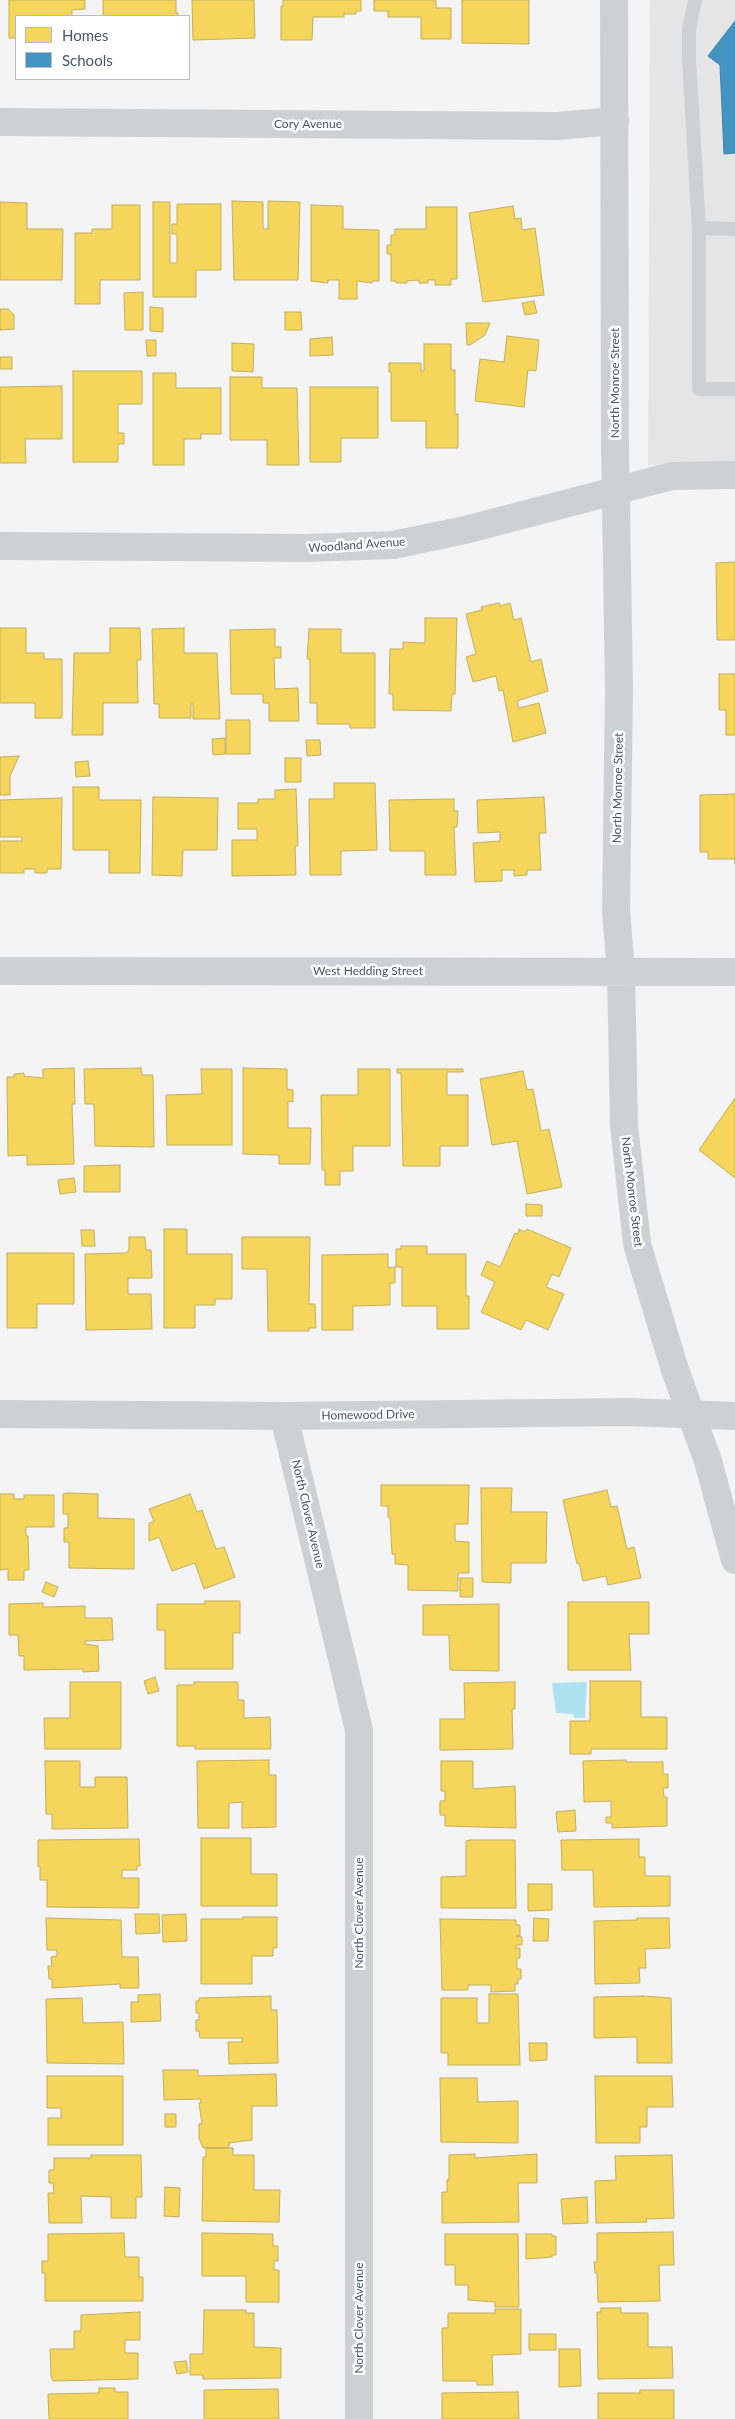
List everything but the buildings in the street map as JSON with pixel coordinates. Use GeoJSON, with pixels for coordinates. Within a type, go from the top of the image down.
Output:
{"type":"FeatureCollection","features":[{"type":"Feature","properties":{"kind":"main road","name":"North Monroe Street"},"geometry":{"type":"LineString","coordinates":[[614,0],[615,492],[619,690],[616,910],[621,972],[624,1125],[638,1244],[675,1370],[708,1461],[735,1560]]}},
{"type":"Feature","properties":{"kind":"main road","name":"West Hedding Street"},"geometry":{"type":"LineString","coordinates":[[0,970],[735,972]]}},
{"type":"Feature","properties":{"kind":"street","name":"Cory Avenue"},"geometry":{"type":"LineString","coordinates":[[0,122],[557,126],[615,121]]}},
{"type":"Feature","properties":{"kind":"street","name":"Woodland Avenue"},"geometry":{"type":"LineString","coordinates":[[0,546],[308,548],[393,544],[465,530],[672,476],[735,475]]}},
{"type":"Feature","properties":{"kind":"street","name":"Homewood Drive"},"geometry":{"type":"LineString","coordinates":[[0,1414],[284,1416],[622,1412],[735,1416]]}},
{"type":"Feature","properties":{"kind":"street","name":"North Clover Avenue"},"geometry":{"type":"LineString","coordinates":[[284,1416],[358,1730],[359,2419]]}},
{"type":"Feature","properties":{"kind":"lane"},"geometry":{"type":"LineString","coordinates":[[695,0],[690,30],[689,60],[699,228],[699,389],[735,389]]}},
{"type":"Feature","properties":{"kind":"lane"},"geometry":{"type":"LineString","coordinates":[[699,228],[735,229]]}},
{"type":"Feature","properties":{"kind":"shaded area"},"geometry":{"type":"Polygon","coordinates":[[[650,0],[735,0],[735,462],[648,465],[650,0]]]}},
{"type":"Feature","properties":{"kind":"water"},"geometry":{"type":"Polygon","coordinates":[[[587,1682],[585,1718],[574,1718],[573,1714],[556,1713],[552,1683],[587,1682]]]}}]}
